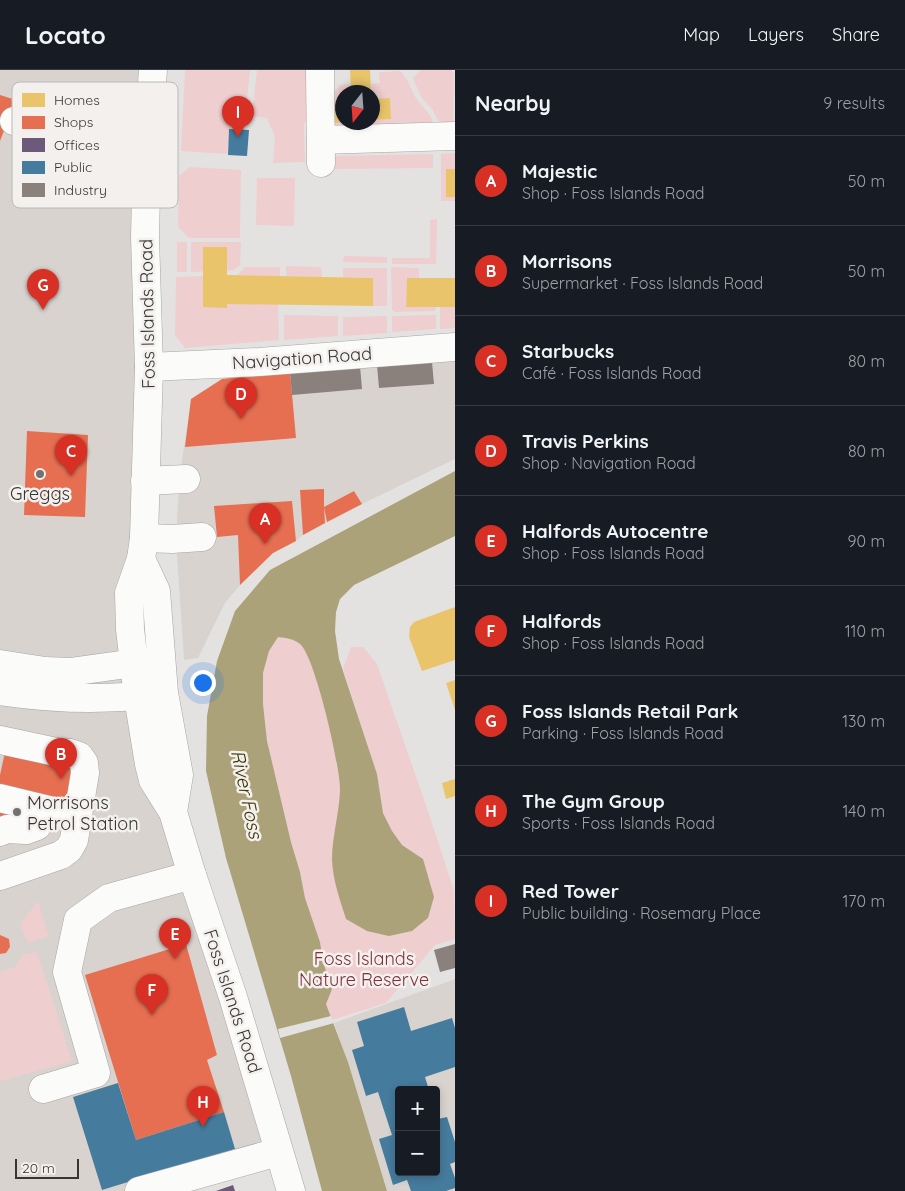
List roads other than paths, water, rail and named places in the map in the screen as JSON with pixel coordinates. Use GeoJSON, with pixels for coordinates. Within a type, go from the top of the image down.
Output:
{"type":"FeatureCollection","features":[{"type":"Feature","properties":{"kind":"main road"},"geometry":{"type":"LineString","coordinates":[[320,70],[321,152],[455,136]]}},
{"type":"Feature","properties":{"kind":"main road","name":"Foss Islands Road"},"geometry":{"type":"LineString","coordinates":[[146,208],[149,367],[145,481],[142,548],[129,593],[130,629],[147,661],[151,694],[146,752],[153,780],[173,812],[233,997],[291,1191]]}},
{"type":"Feature","properties":{"kind":"main road","name":"Navigation Road"},"geometry":{"type":"LineString","coordinates":[[149,367],[259,362],[455,347]]}},
{"type":"Feature","properties":{"kind":"main road"},"geometry":{"type":"LineString","coordinates":[[145,481],[186,479]]}},
{"type":"Feature","properties":{"kind":"main road"},"geometry":{"type":"LineString","coordinates":[[142,548],[172,539],[202,537]]}},
{"type":"Feature","properties":{"kind":"main road"},"geometry":{"type":"LineString","coordinates":[[0,664],[45,671],[70,672],[147,661]]}},
{"type":"Feature","properties":{"kind":"main road"},"geometry":{"type":"LineString","coordinates":[[0,692],[69,699],[151,694]]}},
{"type":"Feature","properties":{"kind":"main road"},"geometry":{"type":"LineString","coordinates":[[0,740],[80,756],[84,763],[85,773],[74,840],[69,849],[61,855],[0,876]]}},
{"type":"Feature","properties":{"kind":"main road"},"geometry":{"type":"LineString","coordinates":[[0,798],[36,816],[78,817]]}},
{"type":"Feature","properties":{"kind":"main road"},"geometry":{"type":"LineString","coordinates":[[2,835],[26,830],[36,816]]}},
{"type":"Feature","properties":{"kind":"main road"},"geometry":{"type":"LineString","coordinates":[[43,1089],[96,1074],[67,972],[78,920],[109,898],[192,875]]}},
{"type":"Feature","properties":{"kind":"main road"},"geometry":{"type":"LineString","coordinates":[[139,1191],[278,1152]]}},
{"type":"Feature","properties":{"kind":"water","name":"River Foss"},"geometry":{"type":"Polygon","coordinates":[[[455,471],[455,536],[354,585],[340,599],[336,612],[335,631],[339,659],[377,774],[383,813],[402,845],[423,859],[434,897],[428,918],[412,931],[389,936],[367,931],[346,919],[335,883],[332,860],[340,791],[339,779],[332,738],[313,669],[300,644],[287,638],[278,637],[269,651],[263,673],[263,704],[267,741],[305,898],[320,942],[323,962],[332,989],[326,1004],[348,1062],[387,1191],[322,1191],[291,1076],[226,858],[206,771],[207,716],[217,661],[235,611],[270,570],[455,471]]]}},
{"type":"Feature","properties":{"kind":"place","name":"Red Tower"},"geometry":{"type":"Point","coordinates":[238,137]}},
{"type":"Feature","properties":{"kind":"place","name":"Foss Islands Retail Park"},"geometry":{"type":"Point","coordinates":[43,310]}},
{"type":"Feature","properties":{"kind":"place","name":"Travis Perkins"},"geometry":{"type":"Point","coordinates":[241,419]}},
{"type":"Feature","properties":{"kind":"place","name":"Greggs"},"geometry":{"type":"Point","coordinates":[40,474]}},
{"type":"Feature","properties":{"kind":"place","name":"Starbucks"},"geometry":{"type":"Point","coordinates":[71,476]}},
{"type":"Feature","properties":{"kind":"place","name":"Majestic"},"geometry":{"type":"Point","coordinates":[265,544]}},
{"type":"Feature","properties":{"kind":"place","name":"Morrisons"},"geometry":{"type":"Point","coordinates":[61,779]}},
{"type":"Feature","properties":{"kind":"place","name":"Morrisons Petrol Station"},"geometry":{"type":"Point","coordinates":[17,812]}},
{"type":"Feature","properties":{"kind":"place","name":"Halfords Autocentre"},"geometry":{"type":"Point","coordinates":[175,959]}},
{"type":"Feature","properties":{"kind":"place","name":"Halfords"},"geometry":{"type":"Point","coordinates":[152,1015]}},
{"type":"Feature","properties":{"kind":"place","name":"The Gym Group"},"geometry":{"type":"Point","coordinates":[203,1127]}},
{"type":"Feature","properties":{"kind":"park label","name":"Foss Islands Nature Reserve"},"geometry":{"type":"Point","coordinates":[364,968]}}]}
